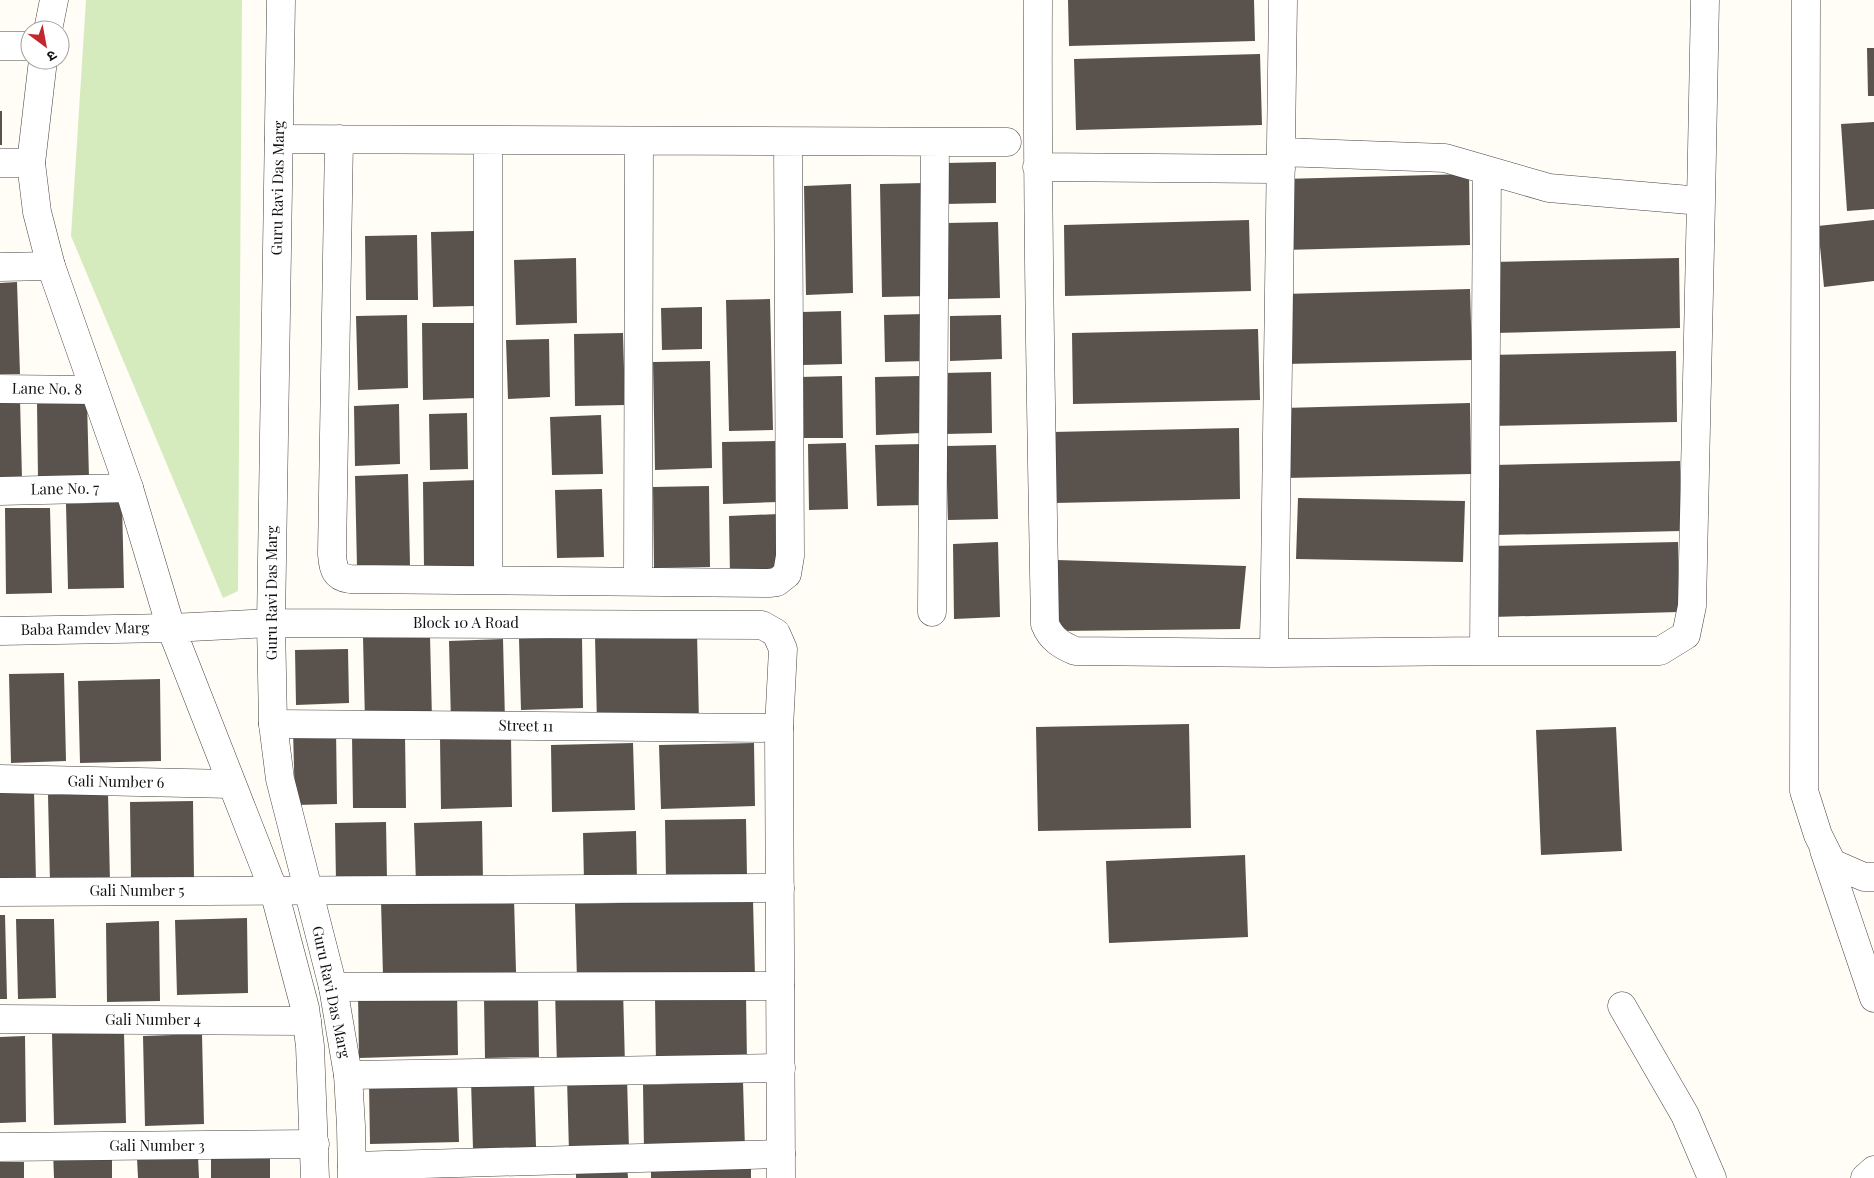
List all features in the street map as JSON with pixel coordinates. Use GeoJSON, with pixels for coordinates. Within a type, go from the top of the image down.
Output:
{"type":"FeatureCollection","features":[{"type":"Feature","properties":{"kind":"street"},"geometry":{"type":"LineString","coordinates":[[50,20],[54,0]]}},
{"type":"Feature","properties":{"kind":"street","name":"Guru Ravi Das Marg"},"geometry":{"type":"LineString","coordinates":[[281,0],[271,622],[272,724],[280,779],[333,987],[348,1075],[352,1172]]}},
{"type":"Feature","properties":{"kind":"street"},"geometry":{"type":"LineString","coordinates":[[1038,0],[1037,167],[1045,624],[1049,633],[1061,645],[1075,650],[1274,653],[1484,650],[1660,651],[1686,635],[1692,606],[1705,0]]}},
{"type":"Feature","properties":{"kind":"street"},"geometry":{"type":"LineString","coordinates":[[1274,653],[1283,0]]}},
{"type":"Feature","properties":{"kind":"street"},"geometry":{"type":"LineString","coordinates":[[1806,0],[1804,791],[1874,998]]}},
{"type":"Feature","properties":{"kind":"street"},"geometry":{"type":"LineString","coordinates":[[0,46],[20,46]]}},
{"type":"Feature","properties":{"kind":"street","name":"Guru Ravi Das Marg"},"geometry":{"type":"LineString","coordinates":[[42,70],[31,163],[37,212],[51,266],[129,488],[171,628],[274,891],[297,975],[307,1021],[315,1144],[315,1178]]}},
{"type":"Feature","properties":{"kind":"street"},"geometry":{"type":"LineString","coordinates":[[279,139],[1006,142]]}},
{"type":"Feature","properties":{"kind":"street"},"geometry":{"type":"LineString","coordinates":[[339,139],[332,565],[336,572],[342,578],[350,579],[769,583],[777,582],[787,574],[790,556],[788,142]]}},
{"type":"Feature","properties":{"kind":"street"},"geometry":{"type":"LineString","coordinates":[[488,140],[488,580]]}},
{"type":"Feature","properties":{"kind":"street"},"geometry":{"type":"LineString","coordinates":[[638,581],[640,141]]}},
{"type":"Feature","properties":{"kind":"street"},"geometry":{"type":"LineString","coordinates":[[932,612],[935,142]]}},
{"type":"Feature","properties":{"kind":"street"},"geometry":{"type":"LineString","coordinates":[[1037,167],[1445,158],[1548,188],[1701,201]]}},
{"type":"Feature","properties":{"kind":"street"},"geometry":{"type":"LineString","coordinates":[[0,163],[31,163]]}},
{"type":"Feature","properties":{"kind":"street"},"geometry":{"type":"LineString","coordinates":[[1484,650],[1487,171]]}},
{"type":"Feature","properties":{"kind":"street"},"geometry":{"type":"LineString","coordinates":[[0,267],[51,266]]}},
{"type":"Feature","properties":{"kind":"street","name":"Lane No. 8"},"geometry":{"type":"LineString","coordinates":[[0,389],[94,390]]}},
{"type":"Feature","properties":{"kind":"street","name":"Lane No. 7"},"geometry":{"type":"LineString","coordinates":[[0,491],[129,488]]}},
{"type":"Feature","properties":{"kind":"street","name":"Block 10 A Road"},"geometry":{"type":"LineString","coordinates":[[171,628],[271,622],[762,625],[776,633],[783,649],[779,728]]}},
{"type":"Feature","properties":{"kind":"street","name":"Baba Ramdev Marg"},"geometry":{"type":"LineString","coordinates":[[0,631],[171,628]]}},
{"type":"Feature","properties":{"kind":"street","name":"Street 11"},"geometry":{"type":"LineString","coordinates":[[272,724],[779,728]]}},
{"type":"Feature","properties":{"kind":"street"},"geometry":{"type":"LineString","coordinates":[[352,1172],[781,1166],[779,728]]}},
{"type":"Feature","properties":{"kind":"street","name":"Gali Number 6"},"geometry":{"type":"LineString","coordinates":[[0,779],[231,784]]}},
{"type":"Feature","properties":{"kind":"street"},"geometry":{"type":"LineString","coordinates":[[1818,835],[1832,863],[1850,872],[1874,877]]}},
{"type":"Feature","properties":{"kind":"street","name":"Gali Number 5"},"geometry":{"type":"LineString","coordinates":[[0,892],[780,888]]}},
{"type":"Feature","properties":{"kind":"street"},"geometry":{"type":"LineString","coordinates":[[333,987],[780,986]]}},
{"type":"Feature","properties":{"kind":"street"},"geometry":{"type":"LineString","coordinates":[[1622,1006],[1686,1115],[1712,1178]]}},
{"type":"Feature","properties":{"kind":"street","name":"Gali Number 4"},"geometry":{"type":"LineString","coordinates":[[0,1019],[307,1021]]}},
{"type":"Feature","properties":{"kind":"street"},"geometry":{"type":"LineString","coordinates":[[348,1075],[782,1068]]}},
{"type":"Feature","properties":{"kind":"street","name":"Gali Number 3"},"geometry":{"type":"LineString","coordinates":[[0,1147],[315,1144]]}},
{"type":"Feature","properties":{"kind":"street"},"geometry":{"type":"LineString","coordinates":[[1865,1178],[1874,1170]]}},
{"type":"Feature","properties":{"kind":"green space"},"geometry":{"type":"Polygon","coordinates":[[[86,0],[242,0],[238,591],[223,598],[71,236],[86,0]]]}},
{"type":"Feature","properties":{"kind":"building"},"geometry":{"type":"Polygon","coordinates":[[[1068,0],[1254,0],[1255,41],[1069,46],[1068,0]]]}},
{"type":"Feature","properties":{"kind":"building"},"geometry":{"type":"Polygon","coordinates":[[[1867,48],[1874,48],[1874,96],[1868,96],[1867,48]]]}},
{"type":"Feature","properties":{"kind":"building"},"geometry":{"type":"Polygon","coordinates":[[[1260,54],[1262,125],[1076,130],[1074,59],[1260,54]]]}},
{"type":"Feature","properties":{"kind":"building"},"geometry":{"type":"Polygon","coordinates":[[[0,111],[2,111],[2,145],[0,145],[0,111]]]}},
{"type":"Feature","properties":{"kind":"building"},"geometry":{"type":"Polygon","coordinates":[[[1874,122],[1874,209],[1847,211],[1841,124],[1874,122]]]}},
{"type":"Feature","properties":{"kind":"building"},"geometry":{"type":"Polygon","coordinates":[[[996,162],[996,203],[944,204],[944,163],[996,162]]]}},
{"type":"Feature","properties":{"kind":"building"},"geometry":{"type":"Polygon","coordinates":[[[1469,174],[1470,245],[1284,250],[1283,179],[1469,174]]]}},
{"type":"Feature","properties":{"kind":"building"},"geometry":{"type":"Polygon","coordinates":[[[925,183],[927,296],[882,297],[880,184],[925,183]]]}},
{"type":"Feature","properties":{"kind":"building"},"geometry":{"type":"Polygon","coordinates":[[[851,184],[853,293],[806,295],[804,186],[851,184]]]}},
{"type":"Feature","properties":{"kind":"building"},"geometry":{"type":"Polygon","coordinates":[[[1249,220],[1251,291],[1065,296],[1064,225],[1249,220]]]}},
{"type":"Feature","properties":{"kind":"building"},"geometry":{"type":"Polygon","coordinates":[[[1874,220],[1874,281],[1824,287],[1818,226],[1874,220]]]}},
{"type":"Feature","properties":{"kind":"building"},"geometry":{"type":"Polygon","coordinates":[[[998,222],[1000,298],[947,299],[946,223],[998,222]]]}},
{"type":"Feature","properties":{"kind":"building"},"geometry":{"type":"Polygon","coordinates":[[[474,231],[475,306],[433,307],[431,232],[474,231]]]}},
{"type":"Feature","properties":{"kind":"building"},"geometry":{"type":"Polygon","coordinates":[[[417,235],[418,300],[366,300],[365,236],[417,235]]]}},
{"type":"Feature","properties":{"kind":"building"},"geometry":{"type":"Polygon","coordinates":[[[576,258],[577,323],[516,325],[514,260],[576,258]]]}},
{"type":"Feature","properties":{"kind":"building"},"geometry":{"type":"Polygon","coordinates":[[[1679,258],[1680,328],[1494,333],[1493,262],[1679,258]]]}},
{"type":"Feature","properties":{"kind":"building"},"geometry":{"type":"Polygon","coordinates":[[[17,282],[20,374],[0,374],[0,283],[17,282]]]}},
{"type":"Feature","properties":{"kind":"building"},"geometry":{"type":"Polygon","coordinates":[[[1470,289],[1472,360],[1285,364],[1284,294],[1470,289]]]}},
{"type":"Feature","properties":{"kind":"building"},"geometry":{"type":"Polygon","coordinates":[[[770,299],[773,430],[729,431],[726,300],[770,299]]]}},
{"type":"Feature","properties":{"kind":"building"},"geometry":{"type":"Polygon","coordinates":[[[702,307],[702,349],[662,350],[661,308],[702,307]]]}},
{"type":"Feature","properties":{"kind":"building"},"geometry":{"type":"Polygon","coordinates":[[[841,311],[842,364],[802,365],[801,312],[841,311]]]}},
{"type":"Feature","properties":{"kind":"building"},"geometry":{"type":"Polygon","coordinates":[[[925,314],[926,361],[885,362],[884,315],[925,314]]]}},
{"type":"Feature","properties":{"kind":"building"},"geometry":{"type":"Polygon","coordinates":[[[407,315],[408,388],[358,390],[356,316],[407,315]]]}},
{"type":"Feature","properties":{"kind":"building"},"geometry":{"type":"Polygon","coordinates":[[[1001,315],[1002,359],[950,361],[950,316],[1001,315]]]}},
{"type":"Feature","properties":{"kind":"building"},"geometry":{"type":"Polygon","coordinates":[[[422,323],[474,323],[476,398],[423,400],[422,323]]]}},
{"type":"Feature","properties":{"kind":"building"},"geometry":{"type":"Polygon","coordinates":[[[1258,329],[1260,400],[1073,404],[1072,333],[1258,329]]]}},
{"type":"Feature","properties":{"kind":"building"},"geometry":{"type":"Polygon","coordinates":[[[623,333],[625,405],[575,406],[574,334],[623,333]]]}},
{"type":"Feature","properties":{"kind":"building"},"geometry":{"type":"Polygon","coordinates":[[[549,339],[550,397],[508,399],[506,340],[549,339]]]}},
{"type":"Feature","properties":{"kind":"building"},"geometry":{"type":"Polygon","coordinates":[[[1676,351],[1677,422],[1491,426],[1489,355],[1676,351]]]}},
{"type":"Feature","properties":{"kind":"building"},"geometry":{"type":"Polygon","coordinates":[[[710,361],[712,468],[655,470],[653,362],[710,361]]]}},
{"type":"Feature","properties":{"kind":"building"},"geometry":{"type":"Polygon","coordinates":[[[991,372],[992,433],[944,434],[943,373],[991,372]]]}},
{"type":"Feature","properties":{"kind":"building"},"geometry":{"type":"Polygon","coordinates":[[[842,376],[843,438],[801,438],[799,377],[842,376]]]}},
{"type":"Feature","properties":{"kind":"building"},"geometry":{"type":"Polygon","coordinates":[[[920,376],[921,433],[876,435],[875,377],[920,376]]]}},
{"type":"Feature","properties":{"kind":"building"},"geometry":{"type":"Polygon","coordinates":[[[20,399],[22,479],[0,479],[0,400],[20,399]]]}},
{"type":"Feature","properties":{"kind":"building"},"geometry":{"type":"Polygon","coordinates":[[[87,401],[89,478],[38,479],[37,402],[87,401]]]}},
{"type":"Feature","properties":{"kind":"building"},"geometry":{"type":"Polygon","coordinates":[[[1470,403],[1471,474],[1285,478],[1283,408],[1470,403]]]}},
{"type":"Feature","properties":{"kind":"building"},"geometry":{"type":"Polygon","coordinates":[[[399,404],[400,464],[355,466],[354,406],[399,404]]]}},
{"type":"Feature","properties":{"kind":"building"},"geometry":{"type":"Polygon","coordinates":[[[467,413],[468,469],[430,470],[429,414],[467,413]]]}},
{"type":"Feature","properties":{"kind":"building"},"geometry":{"type":"Polygon","coordinates":[[[601,415],[603,474],[552,475],[550,417],[601,415]]]}},
{"type":"Feature","properties":{"kind":"building"},"geometry":{"type":"Polygon","coordinates":[[[1239,428],[1240,499],[1054,503],[1052,432],[1239,428]]]}},
{"type":"Feature","properties":{"kind":"building"},"geometry":{"type":"Polygon","coordinates":[[[777,441],[778,502],[723,504],[722,442],[777,441]]]}},
{"type":"Feature","properties":{"kind":"building"},"geometry":{"type":"Polygon","coordinates":[[[846,443],[848,509],[809,510],[808,444],[846,443]]]}},
{"type":"Feature","properties":{"kind":"building"},"geometry":{"type":"Polygon","coordinates":[[[923,444],[925,505],[877,506],[875,445],[923,444]]]}},
{"type":"Feature","properties":{"kind":"building"},"geometry":{"type":"Polygon","coordinates":[[[996,445],[998,519],[948,520],[946,446],[996,445]]]}},
{"type":"Feature","properties":{"kind":"building"},"geometry":{"type":"Polygon","coordinates":[[[1680,461],[1681,531],[1495,535],[1494,465],[1680,461]]]}},
{"type":"Feature","properties":{"kind":"building"},"geometry":{"type":"Polygon","coordinates":[[[408,474],[410,565],[357,567],[355,476],[408,474]]]}},
{"type":"Feature","properties":{"kind":"building"},"geometry":{"type":"Polygon","coordinates":[[[478,480],[479,568],[424,569],[423,482],[478,480]]]}},
{"type":"Feature","properties":{"kind":"building"},"geometry":{"type":"Polygon","coordinates":[[[709,486],[710,567],[654,568],[653,487],[709,486]]]}},
{"type":"Feature","properties":{"kind":"building"},"geometry":{"type":"Polygon","coordinates":[[[602,489],[604,557],[557,558],[555,490],[602,489]]]}},
{"type":"Feature","properties":{"kind":"building"},"geometry":{"type":"Polygon","coordinates":[[[1298,498],[1465,501],[1463,562],[1296,559],[1298,498]]]}},
{"type":"Feature","properties":{"kind":"building"},"geometry":{"type":"Polygon","coordinates":[[[122,502],[124,588],[68,589],[66,504],[122,502]]]}},
{"type":"Feature","properties":{"kind":"building"},"geometry":{"type":"Polygon","coordinates":[[[5,508],[50,508],[52,593],[6,594],[5,508]]]}},
{"type":"Feature","properties":{"kind":"building"},"geometry":{"type":"Polygon","coordinates":[[[779,514],[781,575],[730,576],[729,516],[779,514]]]}},
{"type":"Feature","properties":{"kind":"building"},"geometry":{"type":"Polygon","coordinates":[[[998,542],[1000,617],[954,619],[953,544],[998,542]]]}},
{"type":"Feature","properties":{"kind":"building"},"geometry":{"type":"Polygon","coordinates":[[[1678,542],[1679,612],[1493,617],[1491,546],[1678,542]]]}},
{"type":"Feature","properties":{"kind":"building"},"geometry":{"type":"Polygon","coordinates":[[[1057,560],[1246,566],[1240,629],[1059,631],[1057,560]]]}},
{"type":"Feature","properties":{"kind":"building"},"geometry":{"type":"Polygon","coordinates":[[[697,633],[699,722],[597,725],[595,636],[697,633]]]}},
{"type":"Feature","properties":{"kind":"building"},"geometry":{"type":"Polygon","coordinates":[[[430,635],[432,720],[365,722],[363,637],[430,635]]]}},
{"type":"Feature","properties":{"kind":"building"},"geometry":{"type":"Polygon","coordinates":[[[582,637],[583,708],[521,710],[519,639],[582,637]]]}},
{"type":"Feature","properties":{"kind":"building"},"geometry":{"type":"Polygon","coordinates":[[[503,639],[505,721],[451,723],[449,641],[503,639]]]}},
{"type":"Feature","properties":{"kind":"building"},"geometry":{"type":"Polygon","coordinates":[[[348,649],[349,703],[296,705],[295,650],[348,649]]]}},
{"type":"Feature","properties":{"kind":"building"},"geometry":{"type":"Polygon","coordinates":[[[64,673],[66,761],[11,763],[9,674],[64,673]]]}},
{"type":"Feature","properties":{"kind":"building"},"geometry":{"type":"Polygon","coordinates":[[[160,679],[161,761],[80,763],[78,681],[160,679]]]}},
{"type":"Feature","properties":{"kind":"building"},"geometry":{"type":"Polygon","coordinates":[[[1189,724],[1191,828],[1038,831],[1036,727],[1189,724]]]}},
{"type":"Feature","properties":{"kind":"building"},"geometry":{"type":"Polygon","coordinates":[[[1616,727],[1622,851],[1541,855],[1536,730],[1616,727]]]}},
{"type":"Feature","properties":{"kind":"building"},"geometry":{"type":"Polygon","coordinates":[[[336,728],[337,804],[295,805],[293,730],[336,728]]]}},
{"type":"Feature","properties":{"kind":"building"},"geometry":{"type":"Polygon","coordinates":[[[405,734],[406,808],[353,808],[352,735],[405,734]]]}},
{"type":"Feature","properties":{"kind":"building"},"geometry":{"type":"Polygon","coordinates":[[[511,736],[512,807],[441,809],[440,738],[511,736]]]}},
{"type":"Feature","properties":{"kind":"building"},"geometry":{"type":"Polygon","coordinates":[[[633,743],[635,810],[552,812],[551,745],[633,743]]]}},
{"type":"Feature","properties":{"kind":"building"},"geometry":{"type":"Polygon","coordinates":[[[754,743],[755,806],[661,809],[659,745],[754,743]]]}},
{"type":"Feature","properties":{"kind":"building"},"geometry":{"type":"Polygon","coordinates":[[[34,789],[36,883],[0,884],[0,790],[34,789]]]}},
{"type":"Feature","properties":{"kind":"building"},"geometry":{"type":"Polygon","coordinates":[[[108,793],[110,882],[50,883],[48,795],[108,793]]]}},
{"type":"Feature","properties":{"kind":"building"},"geometry":{"type":"Polygon","coordinates":[[[193,801],[194,879],[131,880],[130,802],[193,801]]]}},
{"type":"Feature","properties":{"kind":"building"},"geometry":{"type":"Polygon","coordinates":[[[746,819],[747,877],[666,879],[665,820],[746,819]]]}},
{"type":"Feature","properties":{"kind":"building"},"geometry":{"type":"Polygon","coordinates":[[[482,821],[483,882],[416,884],[414,823],[482,821]]]}},
{"type":"Feature","properties":{"kind":"building"},"geometry":{"type":"Polygon","coordinates":[[[386,822],[387,880],[336,882],[335,823],[386,822]]]}},
{"type":"Feature","properties":{"kind":"building"},"geometry":{"type":"Polygon","coordinates":[[[636,831],[637,881],[584,882],[583,833],[636,831]]]}},
{"type":"Feature","properties":{"kind":"building"},"geometry":{"type":"Polygon","coordinates":[[[1245,855],[1248,937],[1109,943],[1106,861],[1245,855]]]}},
{"type":"Feature","properties":{"kind":"building"},"geometry":{"type":"Polygon","coordinates":[[[514,898],[516,972],[383,976],[381,901],[514,898]]]}},
{"type":"Feature","properties":{"kind":"building"},"geometry":{"type":"Polygon","coordinates":[[[753,900],[755,977],[577,981],[575,904],[753,900]]]}},
{"type":"Feature","properties":{"kind":"building"},"geometry":{"type":"Polygon","coordinates":[[[0,915],[5,915],[7,999],[0,999],[0,915]]]}},
{"type":"Feature","properties":{"kind":"building"},"geometry":{"type":"Polygon","coordinates":[[[247,918],[248,993],[177,995],[175,920],[247,918]]]}},
{"type":"Feature","properties":{"kind":"building"},"geometry":{"type":"Polygon","coordinates":[[[16,919],[54,919],[56,998],[18,999],[16,919]]]}},
{"type":"Feature","properties":{"kind":"building"},"geometry":{"type":"Polygon","coordinates":[[[159,921],[160,1001],[107,1002],[106,923],[159,921]]]}},
{"type":"Feature","properties":{"kind":"building"},"geometry":{"type":"Polygon","coordinates":[[[623,989],[625,1065],[557,1067],[555,990],[623,989]]]}},
{"type":"Feature","properties":{"kind":"building"},"geometry":{"type":"Polygon","coordinates":[[[457,990],[458,1055],[359,1058],[358,993],[457,990]]]}},
{"type":"Feature","properties":{"kind":"building"},"geometry":{"type":"Polygon","coordinates":[[[746,996],[747,1062],[656,1064],[655,998],[746,996]]]}},
{"type":"Feature","properties":{"kind":"building"},"geometry":{"type":"Polygon","coordinates":[[[538,997],[539,1057],[485,1058],[484,998],[538,997]]]}},
{"type":"Feature","properties":{"kind":"building"},"geometry":{"type":"Polygon","coordinates":[[[124,1032],[126,1123],[54,1125],[52,1034],[124,1032]]]}},
{"type":"Feature","properties":{"kind":"building"},"geometry":{"type":"Polygon","coordinates":[[[202,1034],[204,1124],[145,1126],[143,1036],[202,1034]]]}},
{"type":"Feature","properties":{"kind":"building"},"geometry":{"type":"Polygon","coordinates":[[[25,1036],[26,1122],[0,1123],[0,1037],[25,1036]]]}},
{"type":"Feature","properties":{"kind":"building"},"geometry":{"type":"Polygon","coordinates":[[[627,1077],[629,1150],[569,1152],[567,1078],[627,1077]]]}},
{"type":"Feature","properties":{"kind":"building"},"geometry":{"type":"Polygon","coordinates":[[[457,1079],[459,1142],[370,1144],[369,1082],[457,1079]]]}},
{"type":"Feature","properties":{"kind":"building"},"geometry":{"type":"Polygon","coordinates":[[[534,1079],[536,1147],[473,1149],[471,1080],[534,1079]]]}},
{"type":"Feature","properties":{"kind":"building"},"geometry":{"type":"Polygon","coordinates":[[[743,1082],[745,1149],[644,1151],[643,1085],[743,1082]]]}},
{"type":"Feature","properties":{"kind":"building"},"geometry":{"type":"Polygon","coordinates":[[[112,1150],[112,1178],[54,1178],[53,1151],[112,1150]]]}},
{"type":"Feature","properties":{"kind":"building"},"geometry":{"type":"Polygon","coordinates":[[[198,1156],[199,1178],[138,1178],[137,1158],[198,1156]]]}},
{"type":"Feature","properties":{"kind":"building"},"geometry":{"type":"Polygon","coordinates":[[[270,1156],[270,1178],[211,1178],[211,1157],[270,1156]]]}},
{"type":"Feature","properties":{"kind":"building"},"geometry":{"type":"Polygon","coordinates":[[[0,1162],[24,1162],[24,1178],[0,1178],[0,1162]]]}},
{"type":"Feature","properties":{"kind":"building"},"geometry":{"type":"Polygon","coordinates":[[[627,1164],[628,1178],[576,1178],[576,1166],[627,1164]]]}},
{"type":"Feature","properties":{"kind":"building"},"geometry":{"type":"Polygon","coordinates":[[[751,1165],[751,1178],[651,1178],[651,1168],[751,1165]]]}}]}
